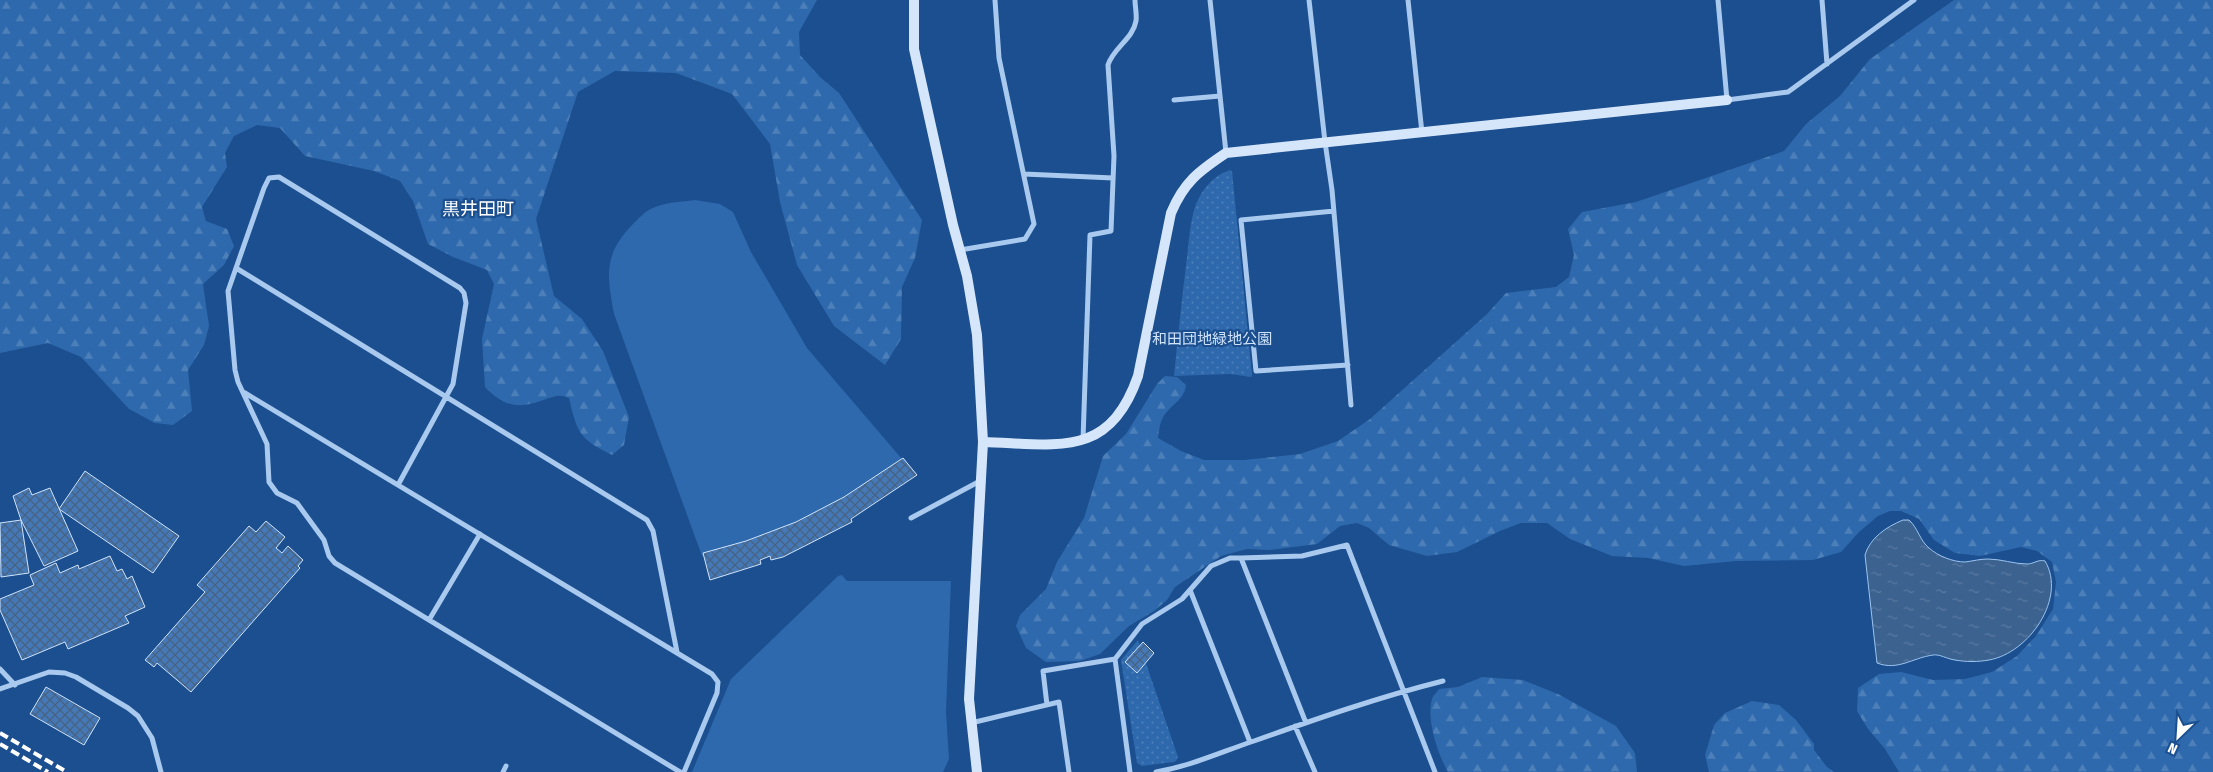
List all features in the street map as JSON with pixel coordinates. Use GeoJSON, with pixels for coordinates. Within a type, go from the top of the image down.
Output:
{"type":"FeatureCollection","features":[{"type":"Feature","properties":{"kind":"street"},"geometry":{"type":"LineString","coordinates":[[914,0],[914,49],[978,335],[983,442],[969,699],[978,772]]}},
{"type":"Feature","properties":{"kind":"street"},"geometry":{"type":"LineString","coordinates":[[960,250],[1025,239],[1034,224],[999,58],[995,0]]}},
{"type":"Feature","properties":{"kind":"street"},"geometry":{"type":"LineString","coordinates":[[1083,440],[1090,235],[1110,231],[1113,178],[1108,65],[1110,58],[1134,27],[1136,18],[1135,0]]}},
{"type":"Feature","properties":{"kind":"street"},"geometry":{"type":"LineString","coordinates":[[1210,0],[1226,153]]}},
{"type":"Feature","properties":{"kind":"street"},"geometry":{"type":"LineString","coordinates":[[1309,0],[1334,211],[1351,405]]}},
{"type":"Feature","properties":{"kind":"street"},"geometry":{"type":"LineString","coordinates":[[1408,0],[1422,133]]}},
{"type":"Feature","properties":{"kind":"street"},"geometry":{"type":"LineString","coordinates":[[1718,0],[1727,100]]}},
{"type":"Feature","properties":{"kind":"street"},"geometry":{"type":"LineString","coordinates":[[1822,0],[1827,64]]}},
{"type":"Feature","properties":{"kind":"street"},"geometry":{"type":"LineString","coordinates":[[983,442],[1062,444],[1083,440],[1098,434],[1114,423],[1132,395],[1144,353],[1171,213],[1184,187],[1194,176],[1226,153],[1788,92],[1914,0]]}},
{"type":"Feature","properties":{"kind":"street"},"geometry":{"type":"LineString","coordinates":[[1174,100],[1220,96]]}},
{"type":"Feature","properties":{"kind":"street"},"geometry":{"type":"LineString","coordinates":[[1024,174],[1113,178]]}},
{"type":"Feature","properties":{"kind":"street"},"geometry":{"type":"LineString","coordinates":[[398,485],[453,384],[466,302],[464,293],[460,288],[279,177],[270,178],[266,182],[227,296],[235,370],[238,382],[268,444],[269,482],[272,489],[297,503],[324,540],[329,556],[335,563],[680,772]]}},
{"type":"Feature","properties":{"kind":"street"},"geometry":{"type":"LineString","coordinates":[[1334,211],[1241,220],[1256,371],[1348,365]]}},
{"type":"Feature","properties":{"kind":"street"},"geometry":{"type":"LineString","coordinates":[[236,268],[647,520],[653,531],[676,652]]}},
{"type":"Feature","properties":{"kind":"street"},"geometry":{"type":"LineString","coordinates":[[244,392],[712,674],[718,682],[718,688],[684,772]]}},
{"type":"Feature","properties":{"kind":"street"},"geometry":{"type":"LineString","coordinates":[[911,518],[980,480]]}},
{"type":"Feature","properties":{"kind":"street"},"geometry":{"type":"LineString","coordinates":[[429,620],[480,534]]}},
{"type":"Feature","properties":{"kind":"street"},"geometry":{"type":"LineString","coordinates":[[1047,705],[1043,671],[1115,658],[1142,624],[1182,599],[1211,566],[1230,558],[1302,556],[1347,545],[1434,772]]}},
{"type":"Feature","properties":{"kind":"street"},"geometry":{"type":"LineString","coordinates":[[1241,558],[1306,723]]}},
{"type":"Feature","properties":{"kind":"street"},"geometry":{"type":"LineString","coordinates":[[1190,590],[1250,742]]}},
{"type":"Feature","properties":{"kind":"street"},"geometry":{"type":"LineString","coordinates":[[1115,658],[1130,772]]}},
{"type":"Feature","properties":{"kind":"street"},"geometry":{"type":"LineString","coordinates":[[0,669],[16,685]]}},
{"type":"Feature","properties":{"kind":"street"},"geometry":{"type":"LineString","coordinates":[[0,689],[16,685],[42,673],[65,673],[128,708],[146,726],[152,738],[161,772]]}},
{"type":"Feature","properties":{"kind":"street"},"geometry":{"type":"LineString","coordinates":[[1156,772],[1184,767],[1295,726],[1404,690],[1442,681]]}},
{"type":"Feature","properties":{"kind":"street"},"geometry":{"type":"LineString","coordinates":[[972,722],[1059,702],[1068,772]]}},
{"type":"Feature","properties":{"kind":"street"},"geometry":{"type":"LineString","coordinates":[[1295,726],[1315,772]]}},
{"type":"Feature","properties":{"kind":"street"},"geometry":{"type":"LineString","coordinates":[[503,772],[506,766]]}},
{"type":"Feature","properties":{"kind":"green space"},"geometry":{"type":"Polygon","coordinates":[[[0,0],[817,0],[799,32],[800,55],[820,77],[839,93],[922,220],[915,258],[902,287],[901,339],[885,365],[834,326],[797,265],[780,202],[770,144],[732,94],[676,73],[615,71],[578,92],[536,219],[554,296],[582,319],[603,351],[629,417],[624,445],[612,455],[592,444],[581,433],[574,419],[569,398],[558,396],[528,404],[513,405],[499,399],[485,387],[482,339],[494,284],[487,270],[453,257],[428,244],[413,201],[400,181],[374,171],[305,156],[280,128],[257,125],[234,136],[225,153],[227,167],[202,207],[206,221],[227,229],[234,246],[224,265],[203,284],[209,326],[204,345],[188,370],[192,411],[173,425],[155,423],[129,409],[81,357],[48,343],[0,353],[0,0]]]}},
{"type":"Feature","properties":{"kind":"green space"},"geometry":{"type":"Polygon","coordinates":[[[1954,0],[2213,0],[2213,772],[1899,772],[1885,749],[1868,729],[1857,711],[1858,688],[1879,674],[1901,672],[1933,680],[1965,679],[1992,672],[2017,656],[2036,636],[2053,609],[2056,582],[2052,562],[2037,551],[2021,547],[1980,556],[1955,553],[1934,540],[1919,519],[1901,511],[1890,511],[1878,516],[1859,532],[1841,552],[1813,560],[1736,561],[1684,566],[1648,558],[1612,556],[1570,539],[1547,523],[1521,523],[1457,552],[1427,556],[1389,545],[1369,528],[1357,523],[1340,526],[1317,544],[1269,550],[1247,549],[1221,556],[1175,587],[1167,600],[1154,611],[1129,626],[1100,654],[1080,661],[1046,662],[1026,648],[1016,626],[1020,615],[1046,589],[1057,562],[1084,518],[1103,456],[1126,434],[1157,384],[1165,376],[1177,377],[1186,385],[1181,397],[1163,417],[1158,438],[1181,451],[1204,460],[1244,460],[1300,454],[1338,441],[1370,419],[1487,314],[1506,293],[1556,287],[1569,277],[1574,255],[1568,229],[1582,212],[1636,202],[1784,151],[1806,124],[1840,96],[1870,59],[1954,0]]]}},
{"type":"Feature","properties":{"kind":"green space","name":"和田団地緑地公園"},"geometry":{"type":"Polygon","coordinates":[[[1230,170],[1232,171],[1252,375],[1251,377],[1230,374],[1174,376],[1189,237],[1194,210],[1209,183],[1230,170]]]}},
{"type":"Feature","properties":{"kind":"green space"},"geometry":{"type":"Polygon","coordinates":[[[695,200],[720,204],[733,212],[751,252],[807,348],[902,459],[871,482],[785,530],[702,556],[614,314],[609,277],[612,256],[616,246],[642,215],[650,209],[663,204],[695,200]]]}},
{"type":"Feature","properties":{"kind":"green space"},"geometry":{"type":"Polygon","coordinates":[[[842,575],[847,581],[951,581],[946,712],[949,759],[943,772],[692,772],[731,679],[838,576],[842,575]]]}},
{"type":"Feature","properties":{"kind":"green space"},"geometry":{"type":"Polygon","coordinates":[[[1138,640],[1178,757],[1173,762],[1142,766],[1137,763],[1121,660],[1138,640]]]}},
{"type":"Feature","properties":{"kind":"green space"},"geometry":{"type":"Polygon","coordinates":[[[1482,677],[1523,680],[1558,694],[1616,726],[1635,753],[1637,772],[1448,772],[1434,737],[1431,716],[1432,699],[1439,689],[1458,687],[1482,677]]]}},
{"type":"Feature","properties":{"kind":"green space"},"geometry":{"type":"Polygon","coordinates":[[[1752,701],[1779,705],[1796,720],[1814,744],[1814,750],[1827,767],[1834,772],[1709,772],[1705,755],[1714,725],[1725,713],[1752,701]]]}},
{"type":"Feature","properties":{"kind":"water"},"geometry":{"type":"Polygon","coordinates":[[[1903,520],[1909,520],[1912,523],[1923,542],[1929,548],[1951,560],[1965,562],[1993,559],[2027,564],[2045,561],[2051,576],[2051,591],[2047,607],[2040,622],[2018,647],[2004,655],[1989,660],[1963,661],[1936,655],[1892,666],[1877,663],[1865,555],[1875,538],[1903,520]]]}},
{"type":"Feature","properties":{"kind":"building"},"geometry":{"type":"Polygon","coordinates":[[[903,458],[917,475],[851,519],[852,522],[783,557],[771,560],[770,556],[760,560],[761,564],[710,580],[703,553],[746,541],[796,522],[844,497],[903,458]]]}},
{"type":"Feature","properties":{"kind":"building"},"geometry":{"type":"Polygon","coordinates":[[[85,471],[179,536],[153,573],[59,509],[85,471]]]}},
{"type":"Feature","properties":{"kind":"building"},"geometry":{"type":"Polygon","coordinates":[[[29,488],[32,495],[50,488],[78,551],[44,566],[21,520],[13,496],[29,488]]]}},
{"type":"Feature","properties":{"kind":"building"},"geometry":{"type":"Polygon","coordinates":[[[21,520],[29,573],[1,577],[0,523],[21,520]]]}},
{"type":"Feature","properties":{"kind":"building"},"geometry":{"type":"Polygon","coordinates":[[[266,521],[285,537],[276,548],[282,553],[288,546],[303,560],[298,566],[300,568],[191,692],[157,663],[154,667],[145,660],[205,592],[197,585],[249,526],[256,532],[266,521]]]}},
{"type":"Feature","properties":{"kind":"building"},"geometry":{"type":"Polygon","coordinates":[[[110,556],[117,571],[122,569],[127,579],[132,576],[145,607],[125,616],[129,623],[68,649],[65,642],[22,660],[0,610],[0,599],[34,585],[30,575],[56,563],[60,573],[78,565],[79,569],[110,556]]]}},
{"type":"Feature","properties":{"kind":"building"},"geometry":{"type":"Polygon","coordinates":[[[1143,642],[1154,653],[1137,673],[1125,662],[1143,642]]]}},
{"type":"Feature","properties":{"kind":"building"},"geometry":{"type":"Polygon","coordinates":[[[46,687],[100,718],[84,745],[30,714],[46,687]]]}},
{"type":"Feature","properties":{"kind":"railway"},"geometry":{"type":"LineString","coordinates":[[0,733],[67,772]]}},
{"type":"Feature","properties":{"kind":"railway"},"geometry":{"type":"LineString","coordinates":[[0,744],[48,772]]}},
{"type":"Feature","properties":{"kind":"district","name":"黒井田町"},"geometry":{"type":"Point","coordinates":[478,209]}}]}
